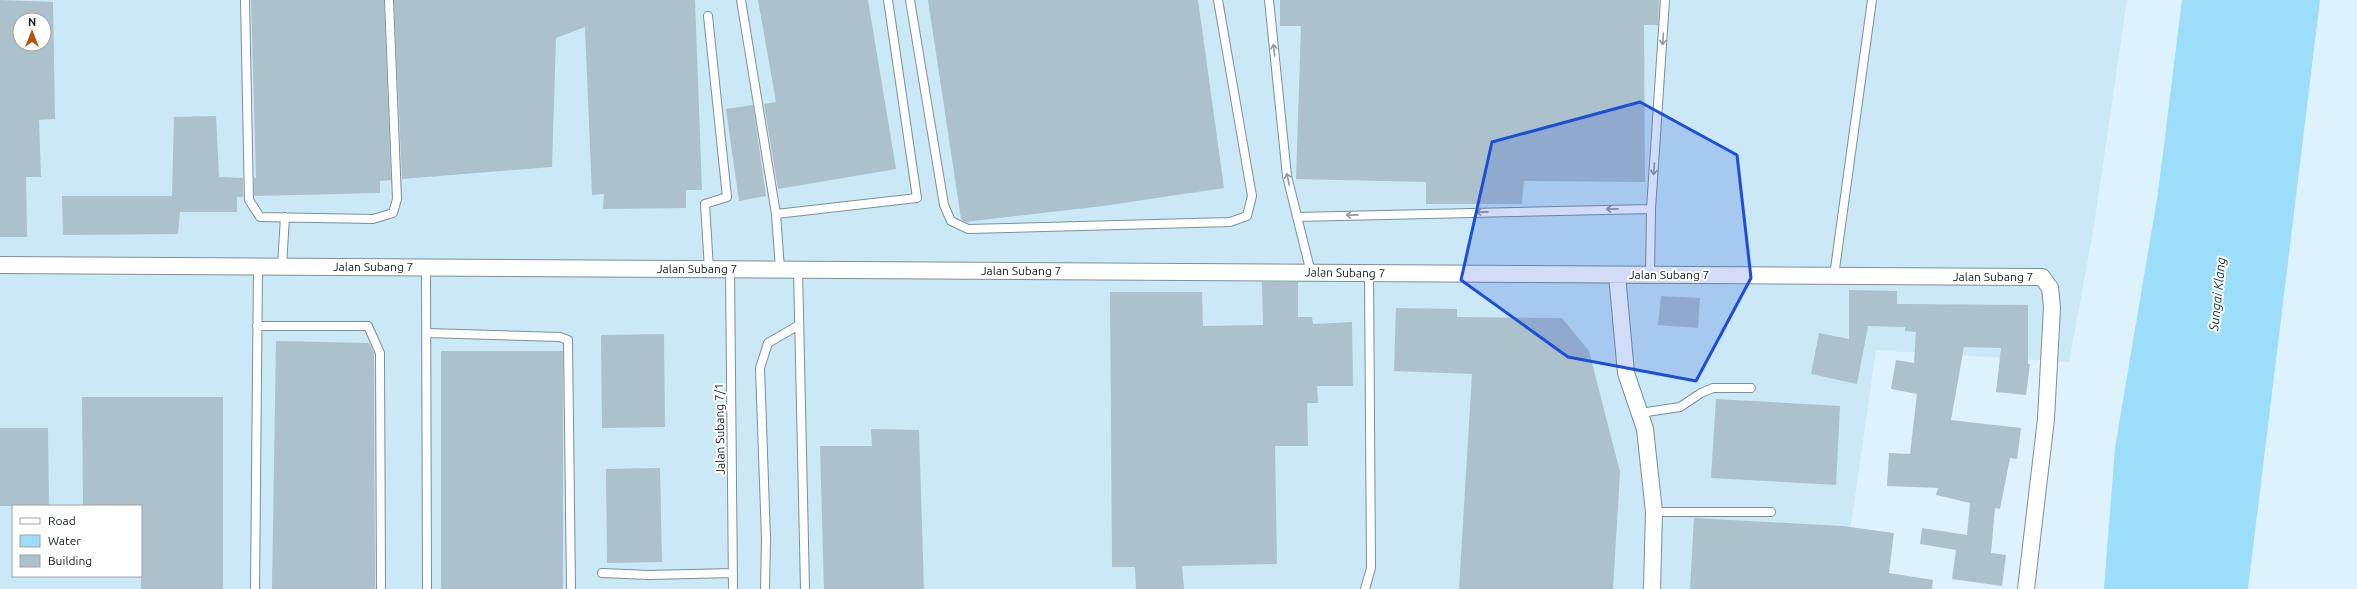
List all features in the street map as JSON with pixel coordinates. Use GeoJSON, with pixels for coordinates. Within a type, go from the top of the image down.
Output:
{"type":"FeatureCollection","features":[{"type":"Feature","properties":{"kind":"street","name":"Jalan Subang 7"},"geometry":{"type":"LineString","coordinates":[[0,264],[2042,277],[2050,288],[2052,315],[2046,419],[2026,589]]}},
{"type":"Feature","properties":{"kind":"street"},"geometry":{"type":"LineString","coordinates":[[1617,275],[1626,373],[1645,428],[1654,512],[1652,589]]}},
{"type":"Feature","properties":{"kind":"lane"},"geometry":{"type":"LineString","coordinates":[[245,0],[249,200],[260,217],[373,219],[393,213],[397,199],[389,0]]}},
{"type":"Feature","properties":{"kind":"lane"},"geometry":{"type":"LineString","coordinates":[[741,0],[776,214],[780,269]]}},
{"type":"Feature","properties":{"kind":"lane"},"geometry":{"type":"LineString","coordinates":[[776,214],[917,198],[888,0]]}},
{"type":"Feature","properties":{"kind":"lane"},"geometry":{"type":"LineString","coordinates":[[910,0],[944,205],[951,221],[968,229],[1230,222],[1248,216],[1252,196],[1218,0]]}},
{"type":"Feature","properties":{"kind":"lane"},"geometry":{"type":"LineString","coordinates":[[1269,0],[1287,176],[1311,273]]}},
{"type":"Feature","properties":{"kind":"lane"},"geometry":{"type":"LineString","coordinates":[[1650,275],[1651,209],[1665,0]]}},
{"type":"Feature","properties":{"kind":"lane"},"geometry":{"type":"LineString","coordinates":[[1834,276],[1872,0]]}},
{"type":"Feature","properties":{"kind":"lane"},"geometry":{"type":"LineString","coordinates":[[708,16],[726,197],[706,204],[709,269]]}},
{"type":"Feature","properties":{"kind":"lane"},"geometry":{"type":"LineString","coordinates":[[1297,217],[1651,209]]}},
{"type":"Feature","properties":{"kind":"lane"},"geometry":{"type":"LineString","coordinates":[[282,266],[284,217]]}},
{"type":"Feature","properties":{"kind":"lane"},"geometry":{"type":"LineString","coordinates":[[255,589],[258,266]]}},
{"type":"Feature","properties":{"kind":"lane"},"geometry":{"type":"LineString","coordinates":[[426,267],[427,589]]}},
{"type":"Feature","properties":{"kind":"lane","name":"Jalan Subang 7/1"},"geometry":{"type":"LineString","coordinates":[[730,269],[733,589]]}},
{"type":"Feature","properties":{"kind":"lane"},"geometry":{"type":"LineString","coordinates":[[798,269],[805,589]]}},
{"type":"Feature","properties":{"kind":"lane"},"geometry":{"type":"LineString","coordinates":[[1365,589],[1371,568],[1369,273]]}},
{"type":"Feature","properties":{"kind":"lane"},"geometry":{"type":"LineString","coordinates":[[765,589],[766,539],[760,368],[768,342],[799,325]]}},
{"type":"Feature","properties":{"kind":"lane"},"geometry":{"type":"LineString","coordinates":[[257,326],[368,326],[376,341],[380,354],[381,589]]}},
{"type":"Feature","properties":{"kind":"lane"},"geometry":{"type":"LineString","coordinates":[[427,333],[560,337],[568,340],[571,589]]}},
{"type":"Feature","properties":{"kind":"lane"},"geometry":{"type":"LineString","coordinates":[[1640,413],[1680,407],[1701,393],[1713,388],[1751,388]]}},
{"type":"Feature","properties":{"kind":"lane"},"geometry":{"type":"LineString","coordinates":[[1654,512],[1771,512]]}},
{"type":"Feature","properties":{"kind":"lane"},"geometry":{"type":"LineString","coordinates":[[602,572],[649,575],[733,573]]}},
{"type":"Feature","properties":{"kind":"highlighted area"},"geometry":{"type":"Polygon","coordinates":[[[1640,102],[1737,155],[1751,278],[1696,381],[1568,357],[1461,280],[1492,142],[1640,102]]]}},
{"type":"Feature","properties":{"kind":"shaded area"},"geometry":{"type":"Polygon","coordinates":[[[0,0],[2127,0],[2093,232],[2069,362],[1876,350],[1842,589],[0,589],[0,0]]]}},
{"type":"Feature","properties":{"kind":"water","name":"Sungai Klang"},"geometry":{"type":"Polygon","coordinates":[[[2182,0],[2320,0],[2248,589],[2104,589],[2115,448],[2158,193],[2182,0]]]}},
{"type":"Feature","properties":{"kind":"building"},"geometry":{"type":"Polygon","coordinates":[[[0,0],[53,2],[55,119],[39,120],[41,177],[26,177],[27,237],[0,237],[0,0]]]}},
{"type":"Feature","properties":{"kind":"building"},"geometry":{"type":"Polygon","coordinates":[[[251,0],[384,0],[391,180],[380,181],[380,193],[254,196],[254,178],[256,178],[251,0]]]}},
{"type":"Feature","properties":{"kind":"building"},"geometry":{"type":"Polygon","coordinates":[[[394,0],[695,0],[702,190],[686,190],[686,208],[603,209],[604,194],[592,195],[585,27],[556,38],[552,167],[402,179],[394,0]]]}},
{"type":"Feature","properties":{"kind":"building"},"geometry":{"type":"Polygon","coordinates":[[[758,0],[868,0],[896,169],[778,189],[764,104],[776,102],[758,0]]]}},
{"type":"Feature","properties":{"kind":"building"},"geometry":{"type":"Polygon","coordinates":[[[928,0],[1198,0],[1224,188],[1103,206],[965,222],[961,219],[928,0]]]}},
{"type":"Feature","properties":{"kind":"building"},"geometry":{"type":"Polygon","coordinates":[[[1280,0],[1659,0],[1658,25],[1644,25],[1645,182],[1524,181],[1522,204],[1426,204],[1426,182],[1296,179],[1301,26],[1280,26],[1280,0]]]}},
{"type":"Feature","properties":{"kind":"building"},"geometry":{"type":"Polygon","coordinates":[[[753,105],[766,196],[739,201],[726,109],[753,105]]]}},
{"type":"Feature","properties":{"kind":"building"},"geometry":{"type":"Polygon","coordinates":[[[216,116],[219,177],[243,178],[243,197],[237,197],[237,212],[180,212],[178,234],[63,235],[62,196],[172,196],[174,117],[216,116]]]}},
{"type":"Feature","properties":{"kind":"building"},"geometry":{"type":"Polygon","coordinates":[[[1262,282],[1298,282],[1298,317],[1312,317],[1313,324],[1352,322],[1353,386],[1317,386],[1318,403],[1307,403],[1308,446],[1275,446],[1277,564],[1182,566],[1184,589],[1136,589],[1135,567],[1112,567],[1110,292],[1202,292],[1203,326],[1263,325],[1262,282]]]}},
{"type":"Feature","properties":{"kind":"building"},"geometry":{"type":"Polygon","coordinates":[[[1849,290],[1897,291],[1897,304],[2028,305],[2028,364],[2030,364],[2026,395],[1996,392],[2001,348],[1964,347],[1951,420],[2021,428],[2017,459],[2010,458],[2000,509],[1995,508],[1991,553],[2006,555],[2002,586],[1952,579],[1956,550],[1920,544],[1922,528],[1967,535],[1970,503],[1936,495],[1938,488],[1887,486],[1889,453],[1910,454],[1917,394],[1891,389],[1896,360],[1914,363],[1916,332],[1905,331],[1905,327],[1868,326],[1857,384],[1811,374],[1819,333],[1849,339],[1849,290]]]}},
{"type":"Feature","properties":{"kind":"building"},"geometry":{"type":"Polygon","coordinates":[[[1661,296],[1700,298],[1698,328],[1658,325],[1661,296]]]}},
{"type":"Feature","properties":{"kind":"building"},"geometry":{"type":"Polygon","coordinates":[[[1396,308],[1457,309],[1457,317],[1562,318],[1589,351],[1620,472],[1613,589],[1459,589],[1472,374],[1394,371],[1396,308]]]}},
{"type":"Feature","properties":{"kind":"building"},"geometry":{"type":"Polygon","coordinates":[[[664,334],[665,427],[602,428],[601,335],[664,334]]]}},
{"type":"Feature","properties":{"kind":"building"},"geometry":{"type":"Polygon","coordinates":[[[276,341],[369,343],[374,353],[375,589],[272,589],[276,341]]]}},
{"type":"Feature","properties":{"kind":"building"},"geometry":{"type":"Polygon","coordinates":[[[441,351],[563,351],[563,589],[441,589],[441,351]]]}},
{"type":"Feature","properties":{"kind":"building"},"geometry":{"type":"Polygon","coordinates":[[[82,397],[223,397],[223,589],[141,589],[142,505],[83,505],[82,397]]]}},
{"type":"Feature","properties":{"kind":"building"},"geometry":{"type":"Polygon","coordinates":[[[1716,399],[1840,406],[1836,485],[1711,478],[1716,399]]]}},
{"type":"Feature","properties":{"kind":"building"},"geometry":{"type":"Polygon","coordinates":[[[0,428],[48,428],[49,505],[0,506],[0,428]]]}},
{"type":"Feature","properties":{"kind":"building"},"geometry":{"type":"Polygon","coordinates":[[[871,429],[919,430],[924,589],[824,589],[820,446],[872,446],[871,429]]]}},
{"type":"Feature","properties":{"kind":"building"},"geometry":{"type":"Polygon","coordinates":[[[660,468],[662,562],[607,563],[606,469],[660,468]]]}},
{"type":"Feature","properties":{"kind":"building"},"geometry":{"type":"Polygon","coordinates":[[[1694,518],[1842,526],[1894,533],[1889,573],[1933,580],[1932,589],[1690,589],[1694,518]]]}}]}
